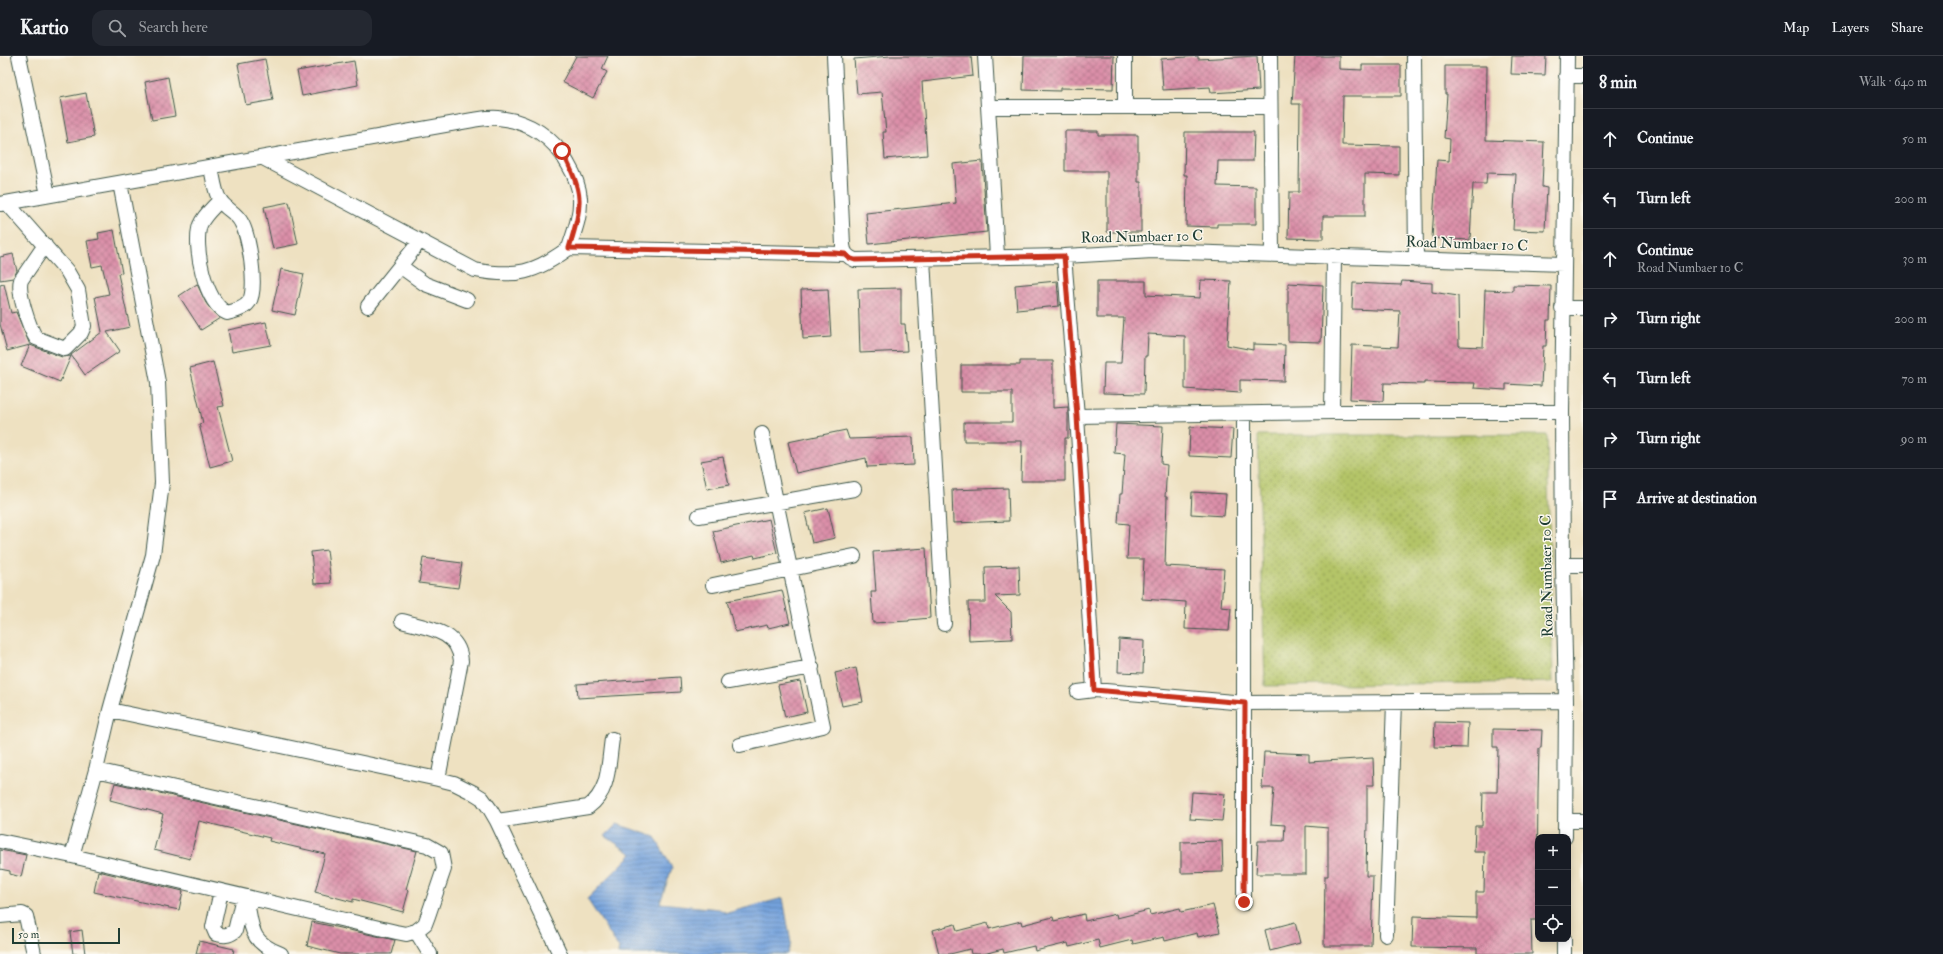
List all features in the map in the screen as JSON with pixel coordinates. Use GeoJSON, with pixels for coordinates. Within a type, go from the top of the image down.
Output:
{"type":"FeatureCollection","features":[{"type":"Feature","properties":{"kind":"street"},"geometry":{"type":"LineString","coordinates":[[19,56],[48,195]]}},
{"type":"Feature","properties":{"kind":"street"},"geometry":{"type":"LineString","coordinates":[[834,56],[843,245],[845,254]]}},
{"type":"Feature","properties":{"kind":"street"},"geometry":{"type":"LineString","coordinates":[[985,56],[997,256]]}},
{"type":"Feature","properties":{"kind":"street"},"geometry":{"type":"LineString","coordinates":[[1125,56],[1126,107]]}},
{"type":"Feature","properties":{"kind":"street"},"geometry":{"type":"LineString","coordinates":[[1270,56],[1269,108],[1272,254]]}},
{"type":"Feature","properties":{"kind":"street"},"geometry":{"type":"LineString","coordinates":[[1414,56],[1416,260]]}},
{"type":"Feature","properties":{"kind":"street"},"geometry":{"type":"LineString","coordinates":[[1563,264],[1567,56]]}},
{"type":"Feature","properties":{"kind":"street"},"geometry":{"type":"LineString","coordinates":[[1566,76],[1583,76]]}},
{"type":"Feature","properties":{"kind":"street"},"geometry":{"type":"LineString","coordinates":[[989,107],[1269,108]]}},
{"type":"Feature","properties":{"kind":"street"},"geometry":{"type":"LineString","coordinates":[[3,204],[473,120],[497,118],[524,124],[545,134],[562,151],[575,176],[580,197],[580,215],[569,248],[552,261],[536,269],[512,274],[496,274],[475,270],[263,158]]}},
{"type":"Feature","properties":{"kind":"street"},"geometry":{"type":"LineString","coordinates":[[211,168],[220,200],[237,215],[242,223],[248,241],[251,262],[251,299],[248,304],[242,308],[228,313],[219,308],[208,288],[203,275],[198,242],[201,224],[220,200]]}},
{"type":"Feature","properties":{"kind":"street"},"geometry":{"type":"LineString","coordinates":[[72,856],[96,770],[110,710],[153,555],[162,483],[158,382],[120,183]]}},
{"type":"Feature","properties":{"kind":"street"},"geometry":{"type":"LineString","coordinates":[[3,204],[45,245],[67,271],[80,294],[84,326],[81,333],[65,349],[36,338],[23,304],[21,280],[45,245]]}},
{"type":"Feature","properties":{"kind":"street"},"geometry":{"type":"LineString","coordinates":[[368,306],[420,241]]}},
{"type":"Feature","properties":{"kind":"street","name":"Road Numbaer 10 C"},"geometry":{"type":"LineString","coordinates":[[569,248],[845,254],[849,258],[855,260],[997,256],[1064,256],[1153,251],[1563,264],[1562,412],[1566,700],[1565,834]]}},
{"type":"Feature","properties":{"kind":"street"},"geometry":{"type":"LineString","coordinates":[[1064,256],[1077,416],[1094,690]]}},
{"type":"Feature","properties":{"kind":"street"},"geometry":{"type":"LineString","coordinates":[[1332,412],[1334,256]]}},
{"type":"Feature","properties":{"kind":"street"},"geometry":{"type":"LineString","coordinates":[[923,259],[944,624]]}},
{"type":"Feature","properties":{"kind":"street"},"geometry":{"type":"LineString","coordinates":[[400,266],[425,284],[467,300]]}},
{"type":"Feature","properties":{"kind":"street"},"geometry":{"type":"LineString","coordinates":[[1562,308],[1583,308]]}},
{"type":"Feature","properties":{"kind":"street"},"geometry":{"type":"LineString","coordinates":[[1077,416],[1332,412],[1562,412]]}},
{"type":"Feature","properties":{"kind":"street"},"geometry":{"type":"LineString","coordinates":[[1244,414],[1244,902]]}},
{"type":"Feature","properties":{"kind":"street"},"geometry":{"type":"LineString","coordinates":[[740,745],[823,726],[812,667],[762,434]]}},
{"type":"Feature","properties":{"kind":"street"},"geometry":{"type":"LineString","coordinates":[[699,516],[854,489]]}},
{"type":"Feature","properties":{"kind":"street"},"geometry":{"type":"LineString","coordinates":[[713,585],[854,556]]}},
{"type":"Feature","properties":{"kind":"street"},"geometry":{"type":"LineString","coordinates":[[1563,565],[1583,565]]}},
{"type":"Feature","properties":{"kind":"street"},"geometry":{"type":"LineString","coordinates":[[402,621],[446,634],[453,639],[461,650],[461,661],[438,779]]}},
{"type":"Feature","properties":{"kind":"street"},"geometry":{"type":"LineString","coordinates":[[728,682],[812,667]]}},
{"type":"Feature","properties":{"kind":"street"},"geometry":{"type":"LineString","coordinates":[[1078,692],[1094,690],[1245,703],[1566,700]]}},
{"type":"Feature","properties":{"kind":"street"},"geometry":{"type":"LineString","coordinates":[[1386,935],[1394,702]]}},
{"type":"Feature","properties":{"kind":"street"},"geometry":{"type":"LineString","coordinates":[[110,710],[438,779],[454,783],[474,793],[482,798],[497,820],[560,954]]}},
{"type":"Feature","properties":{"kind":"street"},"geometry":{"type":"LineString","coordinates":[[497,820],[588,807],[602,792],[605,783],[612,739]]}},
{"type":"Feature","properties":{"kind":"street"},"geometry":{"type":"LineString","coordinates":[[0,841],[72,856],[406,934],[416,931],[425,924],[427,920],[444,869],[441,853],[434,848],[427,845],[96,770]]}},
{"type":"Feature","properties":{"kind":"street"},"geometry":{"type":"LineString","coordinates":[[1565,821],[1583,821]]}},
{"type":"Feature","properties":{"kind":"street"},"geometry":{"type":"LineString","coordinates":[[221,891],[213,927],[216,934],[222,936],[230,935],[235,931],[245,897]]}},
{"type":"Feature","properties":{"kind":"street"},"geometry":{"type":"LineString","coordinates":[[245,897],[256,939],[263,946],[281,954]]}},
{"type":"Feature","properties":{"kind":"street"},"geometry":{"type":"LineString","coordinates":[[0,916],[22,914],[26,916],[34,954]]}},
{"type":"Feature","properties":{"kind":"street"},"geometry":{"type":"LineString","coordinates":[[416,931],[430,954]]}},
{"type":"Feature","properties":{"kind":"street"},"geometry":{"type":"LineString","coordinates":[[1564,942],[1564,954]]}},
{"type":"Feature","properties":{"kind":"green space"},"geometry":{"type":"Polygon","coordinates":[[[1258,435],[1547,435],[1553,682],[1265,686],[1258,435]]]}},
{"type":"Feature","properties":{"kind":"water"},"geometry":{"type":"Polygon","coordinates":[[[617,824],[655,837],[672,868],[660,903],[719,909],[727,913],[783,898],[791,943],[787,954],[618,954],[619,948],[587,899],[632,854],[605,836],[617,824]]]}},
{"type":"Feature","properties":{"kind":"building"},"geometry":{"type":"Polygon","coordinates":[[[576,56],[608,56],[602,69],[607,72],[593,98],[562,82],[576,56]]]}},
{"type":"Feature","properties":{"kind":"building"},"geometry":{"type":"Polygon","coordinates":[[[890,56],[971,56],[973,76],[922,82],[927,155],[885,159],[883,132],[886,132],[882,92],[857,94],[854,59],[890,56]]]}},
{"type":"Feature","properties":{"kind":"building"},"geometry":{"type":"Polygon","coordinates":[[[1024,56],[1114,56],[1113,89],[1060,88],[1060,91],[1023,90],[1024,56]]]}},
{"type":"Feature","properties":{"kind":"building"},"geometry":{"type":"Polygon","coordinates":[[[1198,56],[1198,59],[1257,56],[1259,90],[1211,93],[1210,87],[1163,90],[1161,59],[1198,56]]]}},
{"type":"Feature","properties":{"kind":"building"},"geometry":{"type":"Polygon","coordinates":[[[1295,56],[1339,56],[1339,69],[1362,70],[1362,65],[1401,65],[1401,96],[1343,96],[1342,145],[1399,146],[1399,175],[1365,174],[1365,216],[1323,216],[1323,239],[1288,238],[1289,192],[1299,192],[1300,104],[1292,104],[1295,56]]]}},
{"type":"Feature","properties":{"kind":"building"},"geometry":{"type":"Polygon","coordinates":[[[1512,56],[1546,56],[1545,75],[1511,74],[1512,56]]]}},
{"type":"Feature","properties":{"kind":"building"},"geometry":{"type":"Polygon","coordinates":[[[265,59],[273,100],[246,105],[238,64],[265,59]]]}},
{"type":"Feature","properties":{"kind":"building"},"geometry":{"type":"Polygon","coordinates":[[[354,61],[358,85],[302,96],[297,71],[354,61]]]}},
{"type":"Feature","properties":{"kind":"building"},"geometry":{"type":"Polygon","coordinates":[[[1445,66],[1487,66],[1486,140],[1544,142],[1542,187],[1547,188],[1545,231],[1513,230],[1516,174],[1487,173],[1486,184],[1473,184],[1470,240],[1432,238],[1437,160],[1449,161],[1450,139],[1444,138],[1447,94],[1445,94],[1445,66]]]}},
{"type":"Feature","properties":{"kind":"building"},"geometry":{"type":"Polygon","coordinates":[[[168,77],[175,116],[152,120],[145,82],[168,77]]]}},
{"type":"Feature","properties":{"kind":"building"},"geometry":{"type":"Polygon","coordinates":[[[86,93],[94,137],[68,142],[60,98],[86,93]]]}},
{"type":"Feature","properties":{"kind":"building"},"geometry":{"type":"Polygon","coordinates":[[[1065,131],[1098,131],[1098,135],[1138,135],[1138,182],[1141,182],[1141,232],[1107,232],[1107,171],[1065,171],[1065,131]]]}},
{"type":"Feature","properties":{"kind":"building"},"geometry":{"type":"Polygon","coordinates":[[[1185,132],[1254,132],[1253,161],[1218,161],[1217,186],[1256,187],[1256,224],[1217,224],[1217,227],[1186,226],[1187,175],[1184,175],[1185,132]]]}},
{"type":"Feature","properties":{"kind":"building"},"geometry":{"type":"Polygon","coordinates":[[[982,161],[987,232],[869,244],[866,213],[956,203],[953,164],[982,161]]]}},
{"type":"Feature","properties":{"kind":"building"},"geometry":{"type":"Polygon","coordinates":[[[289,202],[298,244],[273,249],[264,207],[289,202]]]}},
{"type":"Feature","properties":{"kind":"building"},"geometry":{"type":"Polygon","coordinates":[[[114,230],[122,273],[118,274],[130,327],[107,332],[120,351],[85,375],[71,355],[102,332],[95,297],[109,294],[102,265],[92,267],[87,241],[99,239],[98,233],[114,230]]]}},
{"type":"Feature","properties":{"kind":"building"},"geometry":{"type":"Polygon","coordinates":[[[13,254],[17,271],[13,278],[0,280],[0,257],[13,254]]]}},
{"type":"Feature","properties":{"kind":"building"},"geometry":{"type":"Polygon","coordinates":[[[281,269],[304,274],[295,315],[272,310],[281,269]]]}},
{"type":"Feature","properties":{"kind":"building"},"geometry":{"type":"Polygon","coordinates":[[[1201,280],[1231,281],[1227,345],[1253,350],[1253,344],[1285,345],[1284,381],[1240,380],[1240,393],[1185,389],[1185,336],[1148,334],[1147,356],[1145,356],[1144,394],[1103,393],[1104,363],[1121,363],[1124,318],[1097,318],[1097,281],[1146,281],[1146,295],[1200,298],[1201,280]]]}},
{"type":"Feature","properties":{"kind":"building"},"geometry":{"type":"Polygon","coordinates":[[[1057,281],[1059,306],[1017,310],[1015,285],[1057,281]]]}},
{"type":"Feature","properties":{"kind":"building"},"geometry":{"type":"Polygon","coordinates":[[[1402,281],[1432,283],[1432,292],[1458,296],[1459,346],[1483,347],[1485,290],[1513,291],[1513,285],[1551,286],[1550,320],[1547,320],[1546,346],[1543,346],[1541,386],[1506,384],[1506,390],[1474,388],[1475,383],[1384,383],[1383,401],[1350,399],[1352,345],[1398,347],[1400,311],[1352,309],[1353,283],[1401,285],[1402,281]]]}},
{"type":"Feature","properties":{"kind":"building"},"geometry":{"type":"Polygon","coordinates":[[[1288,283],[1323,285],[1321,342],[1288,341],[1288,283]]]}},
{"type":"Feature","properties":{"kind":"building"},"geometry":{"type":"Polygon","coordinates":[[[4,284],[11,313],[16,312],[30,345],[7,351],[0,324],[0,285],[4,284]]]}},
{"type":"Feature","properties":{"kind":"building"},"geometry":{"type":"Polygon","coordinates":[[[197,284],[206,303],[220,318],[201,330],[179,296],[197,284]]]}},
{"type":"Feature","properties":{"kind":"building"},"geometry":{"type":"Polygon","coordinates":[[[901,288],[901,324],[905,324],[907,351],[860,353],[858,289],[901,288]]]}},
{"type":"Feature","properties":{"kind":"building"},"geometry":{"type":"Polygon","coordinates":[[[828,289],[831,337],[803,339],[801,290],[828,289]]]}},
{"type":"Feature","properties":{"kind":"building"},"geometry":{"type":"Polygon","coordinates":[[[266,322],[271,345],[232,352],[228,330],[266,322]]]}},
{"type":"Feature","properties":{"kind":"building"},"geometry":{"type":"Polygon","coordinates":[[[30,345],[62,357],[71,356],[60,382],[21,366],[30,345]]]}},
{"type":"Feature","properties":{"kind":"building"},"geometry":{"type":"Polygon","coordinates":[[[1020,361],[1053,361],[1053,408],[1068,407],[1068,438],[1065,438],[1065,481],[1021,481],[1022,441],[964,441],[964,422],[1012,422],[1012,392],[961,392],[961,365],[1020,365],[1020,361]]]}},
{"type":"Feature","properties":{"kind":"building"},"geometry":{"type":"Polygon","coordinates":[[[213,362],[224,406],[218,407],[232,461],[210,467],[199,424],[203,423],[190,368],[213,362]]]}},
{"type":"Feature","properties":{"kind":"building"},"geometry":{"type":"Polygon","coordinates":[[[1116,424],[1163,426],[1161,464],[1167,465],[1165,497],[1167,497],[1165,566],[1224,569],[1221,607],[1231,608],[1229,631],[1185,629],[1186,602],[1142,599],[1144,559],[1127,559],[1129,524],[1118,523],[1125,454],[1114,453],[1116,424]]]}},
{"type":"Feature","properties":{"kind":"building"},"geometry":{"type":"Polygon","coordinates":[[[1190,427],[1233,429],[1231,458],[1189,456],[1190,427]]]}},
{"type":"Feature","properties":{"kind":"building"},"geometry":{"type":"Polygon","coordinates":[[[846,430],[849,439],[913,437],[914,465],[867,467],[866,458],[796,473],[788,442],[846,430]]]}},
{"type":"Feature","properties":{"kind":"building"},"geometry":{"type":"Polygon","coordinates":[[[723,457],[729,485],[707,489],[701,461],[723,457]]]}},
{"type":"Feature","properties":{"kind":"building"},"geometry":{"type":"Polygon","coordinates":[[[1008,488],[1009,521],[953,523],[952,490],[1008,488]]]}},
{"type":"Feature","properties":{"kind":"building"},"geometry":{"type":"Polygon","coordinates":[[[1192,492],[1226,494],[1224,516],[1191,514],[1192,492]]]}},
{"type":"Feature","properties":{"kind":"building"},"geometry":{"type":"Polygon","coordinates":[[[828,508],[835,538],[812,543],[805,513],[828,508]]]}},
{"type":"Feature","properties":{"kind":"building"},"geometry":{"type":"Polygon","coordinates":[[[769,519],[777,553],[755,558],[754,555],[721,563],[713,531],[769,519]]]}},
{"type":"Feature","properties":{"kind":"building"},"geometry":{"type":"Polygon","coordinates":[[[926,548],[930,618],[873,623],[871,592],[876,592],[873,552],[926,548]]]}},
{"type":"Feature","properties":{"kind":"building"},"geometry":{"type":"Polygon","coordinates":[[[327,550],[331,583],[314,584],[311,552],[327,550]]]}},
{"type":"Feature","properties":{"kind":"building"},"geometry":{"type":"Polygon","coordinates":[[[423,558],[462,563],[458,588],[419,583],[423,558]]]}},
{"type":"Feature","properties":{"kind":"building"},"geometry":{"type":"Polygon","coordinates":[[[1019,566],[1020,595],[995,596],[1011,612],[1012,639],[969,641],[968,602],[986,602],[985,567],[1019,566]]]}},
{"type":"Feature","properties":{"kind":"building"},"geometry":{"type":"Polygon","coordinates":[[[782,590],[790,623],[768,628],[767,625],[735,632],[727,601],[782,590]]]}},
{"type":"Feature","properties":{"kind":"building"},"geometry":{"type":"Polygon","coordinates":[[[1119,639],[1144,641],[1143,673],[1118,672],[1119,639]]]}},
{"type":"Feature","properties":{"kind":"building"},"geometry":{"type":"Polygon","coordinates":[[[856,668],[863,702],[842,706],[835,673],[856,668]]]}},
{"type":"Feature","properties":{"kind":"building"},"geometry":{"type":"Polygon","coordinates":[[[680,677],[681,692],[578,698],[577,684],[680,677]]]}},
{"type":"Feature","properties":{"kind":"building"},"geometry":{"type":"Polygon","coordinates":[[[800,681],[807,712],[785,717],[778,685],[800,681]]]}},
{"type":"Feature","properties":{"kind":"building"},"geometry":{"type":"Polygon","coordinates":[[[1435,722],[1468,723],[1467,748],[1434,747],[1435,722]]]}},
{"type":"Feature","properties":{"kind":"building"},"geometry":{"type":"Polygon","coordinates":[[[1493,729],[1542,730],[1541,748],[1539,748],[1538,834],[1535,834],[1535,920],[1531,920],[1532,954],[1477,954],[1477,948],[1412,947],[1413,916],[1476,918],[1476,892],[1484,892],[1485,852],[1474,852],[1475,826],[1482,826],[1483,792],[1497,792],[1498,747],[1493,747],[1493,729]]]}},
{"type":"Feature","properties":{"kind":"building"},"geometry":{"type":"Polygon","coordinates":[[[1264,752],[1309,754],[1309,762],[1373,758],[1374,785],[1367,785],[1366,876],[1373,876],[1371,946],[1324,946],[1325,876],[1328,876],[1328,828],[1306,826],[1306,874],[1256,874],[1258,841],[1284,841],[1285,825],[1271,824],[1274,788],[1262,788],[1264,752]]]}},
{"type":"Feature","properties":{"kind":"building"},"geometry":{"type":"Polygon","coordinates":[[[115,783],[417,851],[406,889],[409,890],[403,912],[353,899],[353,902],[315,892],[325,854],[269,841],[270,838],[199,821],[190,859],[154,850],[163,814],[110,800],[115,783]]]}},
{"type":"Feature","properties":{"kind":"building"},"geometry":{"type":"Polygon","coordinates":[[[1192,792],[1225,794],[1222,821],[1190,819],[1192,792]]]}},
{"type":"Feature","properties":{"kind":"building"},"geometry":{"type":"Polygon","coordinates":[[[1222,841],[1223,872],[1181,873],[1181,842],[1222,841]]]}},
{"type":"Feature","properties":{"kind":"building"},"geometry":{"type":"Polygon","coordinates":[[[0,850],[26,855],[21,877],[10,874],[10,871],[0,869],[0,850]]]}},
{"type":"Feature","properties":{"kind":"building"},"geometry":{"type":"Polygon","coordinates":[[[98,871],[183,891],[179,910],[94,892],[98,871]]]}},
{"type":"Feature","properties":{"kind":"building"},"geometry":{"type":"Polygon","coordinates":[[[1213,905],[1220,932],[1198,937],[1197,933],[1165,941],[1164,937],[1133,944],[1132,940],[1100,948],[1098,940],[1069,947],[1068,943],[1035,951],[1034,946],[1004,953],[1003,949],[983,954],[971,954],[970,949],[950,954],[939,954],[933,930],[955,924],[957,931],[988,923],[989,929],[1021,921],[1022,925],[1053,917],[1054,921],[1084,914],[1085,921],[1116,914],[1117,918],[1149,910],[1150,915],[1180,908],[1181,912],[1213,905]]]}},
{"type":"Feature","properties":{"kind":"building"},"geometry":{"type":"Polygon","coordinates":[[[312,922],[395,940],[391,954],[340,954],[307,946],[312,922]]]}},
{"type":"Feature","properties":{"kind":"building"},"geometry":{"type":"Polygon","coordinates":[[[1295,922],[1300,943],[1270,951],[1265,930],[1295,922]]]}},
{"type":"Feature","properties":{"kind":"building"},"geometry":{"type":"Polygon","coordinates":[[[82,930],[85,954],[73,954],[70,932],[82,930]]]}},
{"type":"Feature","properties":{"kind":"building"},"geometry":{"type":"Polygon","coordinates":[[[199,941],[234,949],[233,954],[196,954],[199,941]]]}},
{"type":"Feature","properties":{"kind":"route"},"geometry":{"type":"LineString","coordinates":[[562,151],[575,176],[580,197],[580,215],[569,248],[835,253],[845,254],[849,258],[855,260],[997,256],[1064,256],[1077,416],[1094,690],[1245,703],[1244,902]]}}]}
